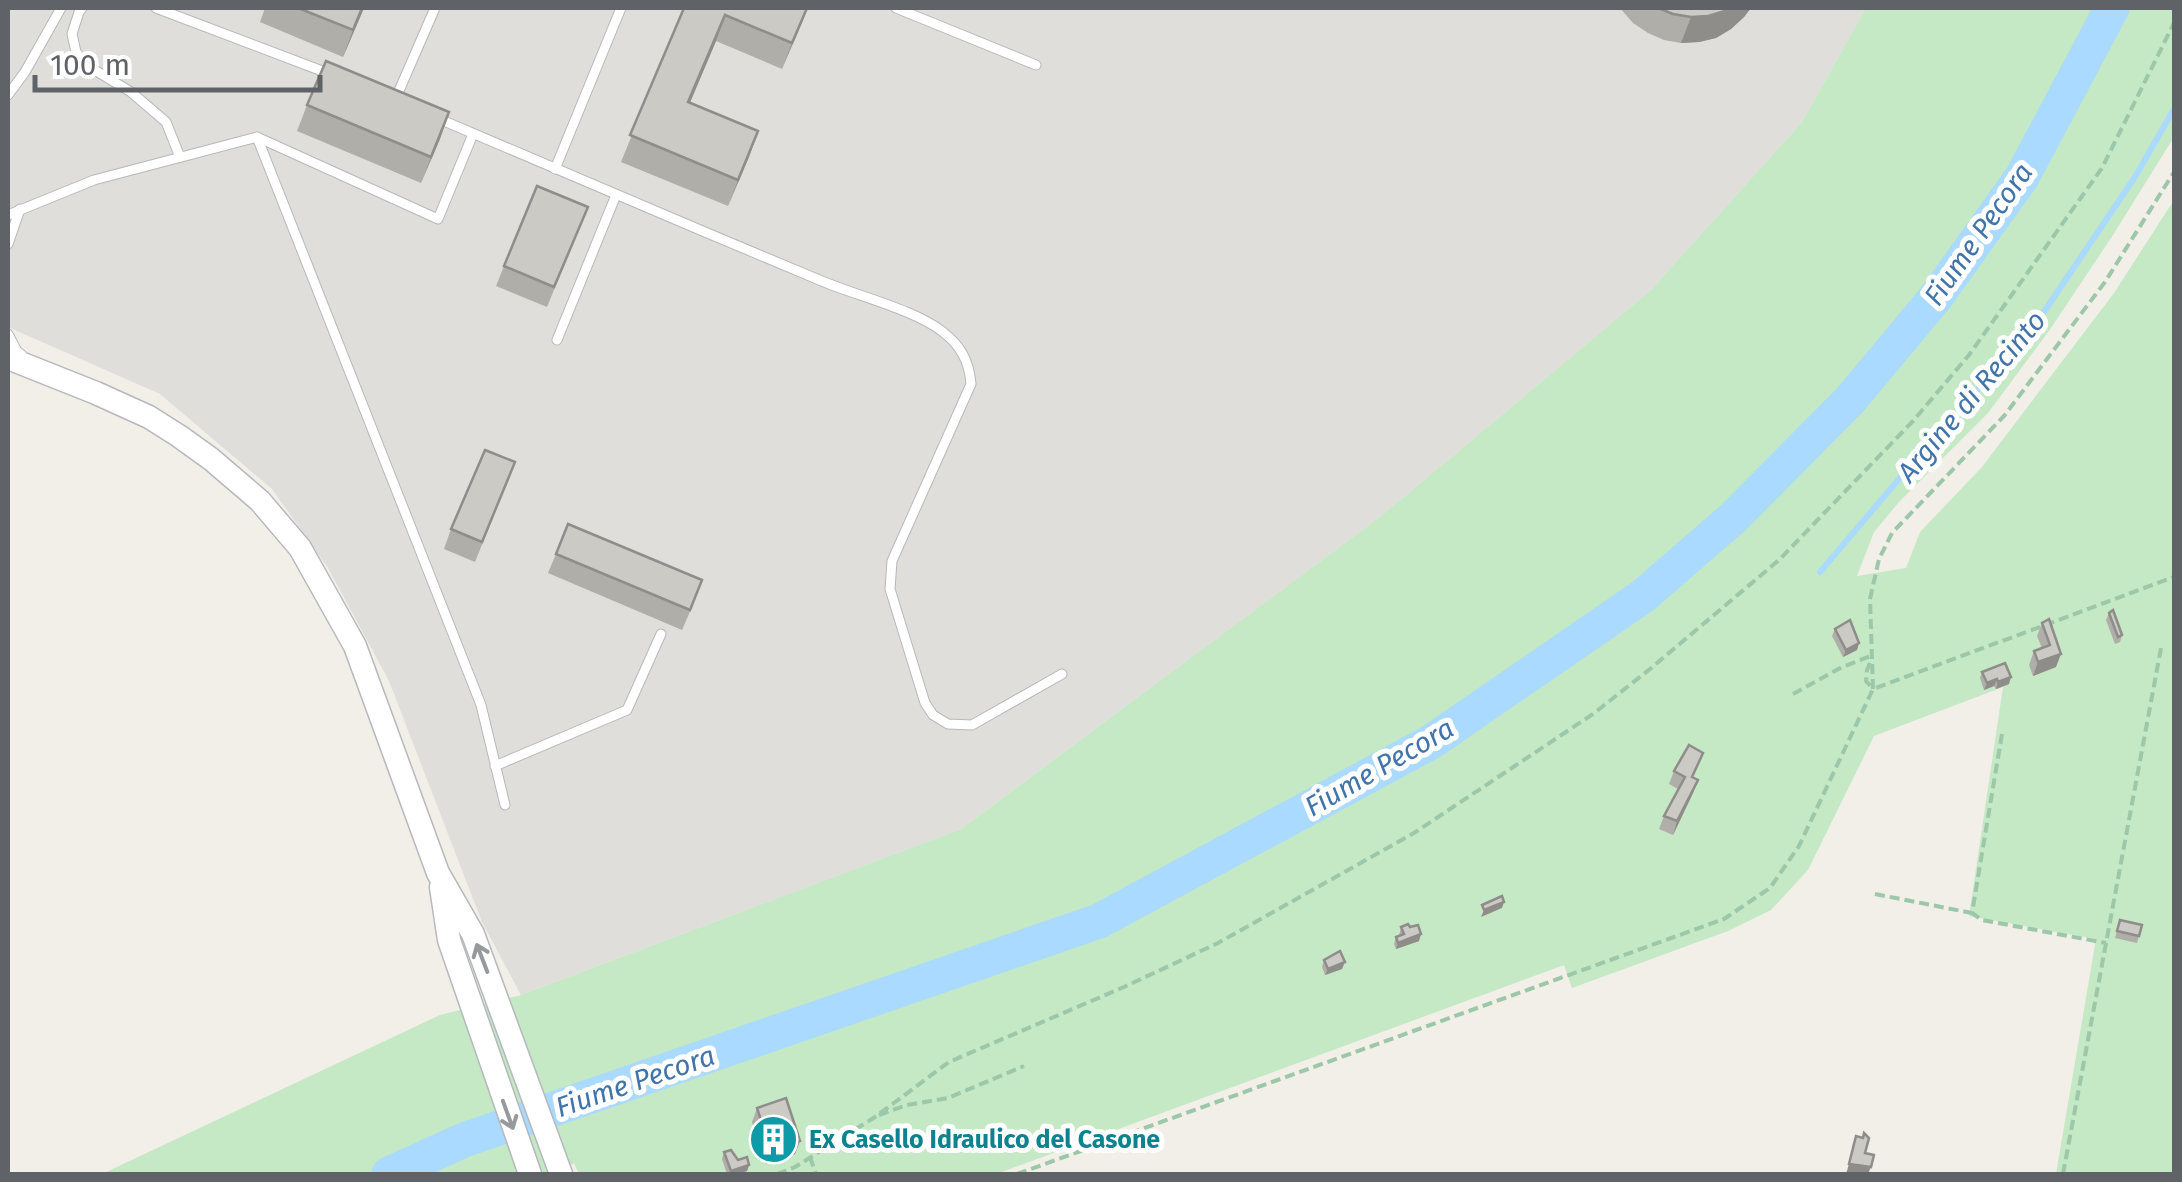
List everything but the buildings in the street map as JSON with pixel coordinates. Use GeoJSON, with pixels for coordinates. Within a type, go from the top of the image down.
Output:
{"type":"FeatureCollection","features":[{"type":"Feature","properties":{"kind":"street"},"geometry":{"type":"LineString","coordinates":[[8,358],[150,417],[211,458],[260,502],[300,548],[355,646],[438,873],[473,934],[561,1174]]}},
{"type":"Feature","properties":{"kind":"street"},"geometry":{"type":"LineString","coordinates":[[438,873],[449,940],[530,1174]]}},
{"type":"Feature","properties":{"kind":"lane"},"geometry":{"type":"LineString","coordinates":[[8,95],[60,8]]}},
{"type":"Feature","properties":{"kind":"lane"},"geometry":{"type":"LineString","coordinates":[[82,8],[72,34],[76,52],[88,66],[130,92],[166,122],[180,157]]}},
{"type":"Feature","properties":{"kind":"lane"},"geometry":{"type":"LineString","coordinates":[[156,8],[346,80]]}},
{"type":"Feature","properties":{"kind":"lane"},"geometry":{"type":"LineString","coordinates":[[395,100],[435,8]]}},
{"type":"Feature","properties":{"kind":"lane"},"geometry":{"type":"LineString","coordinates":[[555,169],[621,8]]}},
{"type":"Feature","properties":{"kind":"lane"},"geometry":{"type":"LineString","coordinates":[[896,8],[1036,66]]}},
{"type":"Feature","properties":{"kind":"lane"},"geometry":{"type":"LineString","coordinates":[[379,94],[410,107]]}},
{"type":"Feature","properties":{"kind":"lane"},"geometry":{"type":"LineString","coordinates":[[426,114],[838,289],[925,320],[956,343],[969,363],[970,384],[892,561],[890,589],[925,703],[933,716],[948,724],[972,725],[1062,674]]}},
{"type":"Feature","properties":{"kind":"lane"},"geometry":{"type":"LineString","coordinates":[[8,215],[94,180],[257,137],[438,219],[473,134]]}},
{"type":"Feature","properties":{"kind":"lane"},"geometry":{"type":"LineString","coordinates":[[257,137],[481,705],[504,806]]}},
{"type":"Feature","properties":{"kind":"lane"},"geometry":{"type":"LineString","coordinates":[[557,340],[616,194]]}},
{"type":"Feature","properties":{"kind":"lane"},"geometry":{"type":"LineString","coordinates":[[8,244],[20,209]]}},
{"type":"Feature","properties":{"kind":"lane"},"geometry":{"type":"LineString","coordinates":[[8,334],[17,351],[39,370]]}},
{"type":"Feature","properties":{"kind":"lane"},"geometry":{"type":"LineString","coordinates":[[495,766],[627,710],[660,634]]}},
{"type":"Feature","properties":{"kind":"path"},"geometry":{"type":"LineString","coordinates":[[777,1174],[875,1117],[948,1062],[1218,943],[1414,833],[1593,714],[1693,632],[1779,560],[1913,421],[1969,355],[2102,168],[2174,23]]}},
{"type":"Feature","properties":{"kind":"path"},"geometry":{"type":"LineString","coordinates":[[1017,1174],[1724,919],[1770,888],[1799,846],[1873,690],[1870,599],[1879,559],[1892,533],[2004,416],[2106,282],[2174,172]]}},
{"type":"Feature","properties":{"kind":"path"},"geometry":{"type":"LineString","coordinates":[[1873,690],[2174,577]]}},
{"type":"Feature","properties":{"kind":"path"},"geometry":{"type":"LineString","coordinates":[[2064,1174],[2161,648]]}},
{"type":"Feature","properties":{"kind":"path"},"geometry":{"type":"LineString","coordinates":[[1793,694],[1842,666],[1871,658]]}},
{"type":"Feature","properties":{"kind":"path"},"geometry":{"type":"LineString","coordinates":[[1972,913],[2002,734]]}},
{"type":"Feature","properties":{"kind":"path"},"geometry":{"type":"LineString","coordinates":[[1875,894],[1972,913],[1982,920],[2106,943]]}},
{"type":"Feature","properties":{"kind":"path"},"geometry":{"type":"LineString","coordinates":[[875,1117],[907,1105],[948,1098],[1024,1066]]}},
{"type":"Feature","properties":{"kind":"path"},"geometry":{"type":"LineString","coordinates":[[810,1157],[816,1174]]}},
{"type":"Feature","properties":{"kind":"shaded area"},"geometry":{"type":"Polygon","coordinates":[[[8,8],[1866,8],[1802,122],[1651,290],[1381,516],[961,829],[521,995],[482,922],[389,681],[328,568],[272,489],[160,394],[8,327],[8,8]]]}},
{"type":"Feature","properties":{"kind":"green space"},"geometry":{"type":"Polygon","coordinates":[[[1866,8],[2174,8],[2174,137],[2051,328],[1988,413],[1874,532],[1857,576],[1906,568],[1920,532],[1982,467],[2114,293],[2174,200],[2174,1174],[2056,1174],[2096,939],[1969,916],[2003,687],[1874,736],[1808,870],[1771,910],[1728,931],[1572,988],[1564,965],[996,1174],[579,1174],[574,1163],[557,1174],[102,1174],[440,1015],[521,995],[961,829],[1381,516],[1651,290],[1802,122],[1866,8]]]}},
{"type":"Feature","properties":{"kind":"waterway","name":"Fiume Pecora"},"geometry":{"type":"LineString","coordinates":[[389,1174],[464,1140],[1099,921],[1431,742],[1643,596],[1733,518],[1850,400],[1936,297],[2022,177],[2112,8]]}},
{"type":"Feature","properties":{"kind":"waterway","name":"Argine di Recinto"},"geometry":{"type":"LineString","coordinates":[[1820,572],[2033,328],[2135,177],[2174,109]]}},
{"type":"Feature","properties":{"kind":"place","name":"Ex Casello Idraulico del Casone"},"geometry":{"type":"Point","coordinates":[774,1139]}}]}
